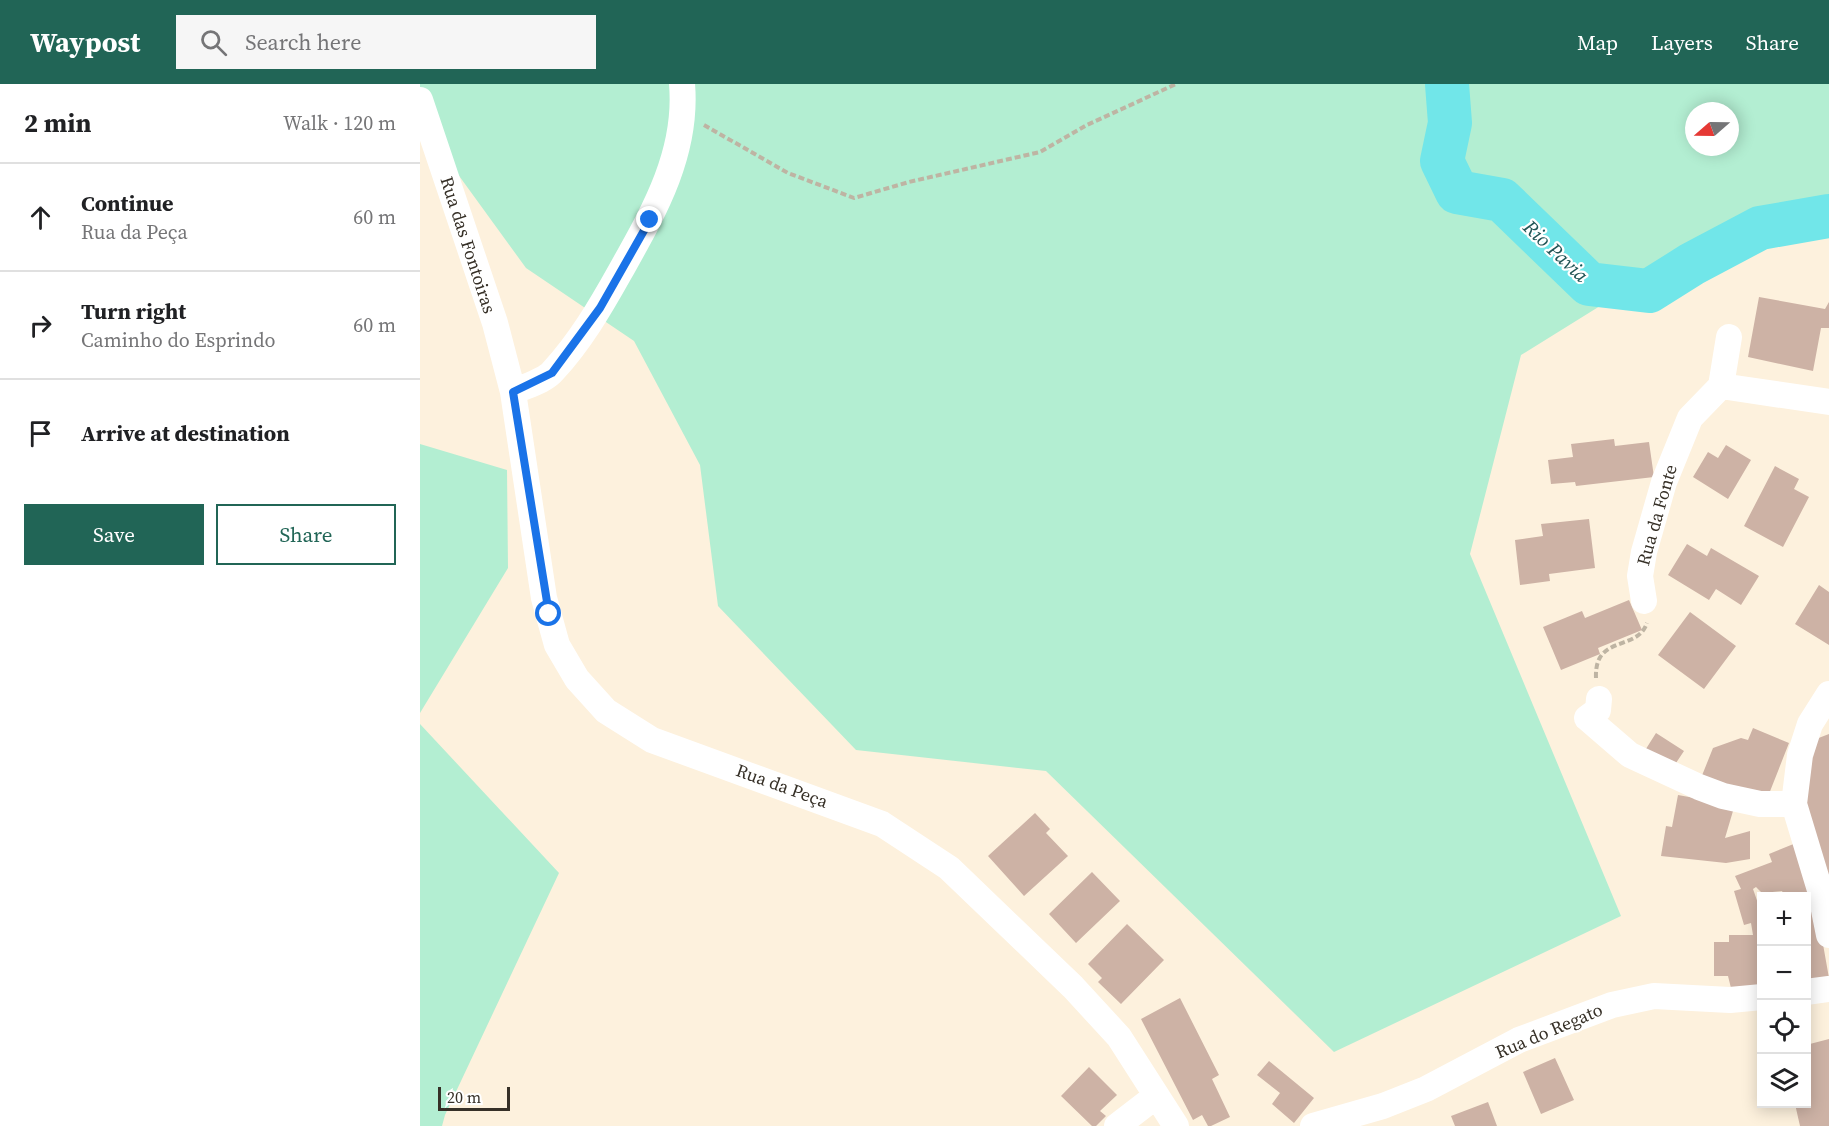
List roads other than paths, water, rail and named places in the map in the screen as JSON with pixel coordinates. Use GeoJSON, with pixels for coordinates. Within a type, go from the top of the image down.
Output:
{"type":"FeatureCollection","features":[{"type":"Feature","properties":{"kind":"street"},"geometry":{"type":"LineString","coordinates":[[513,392],[552,373],[600,308],[659,202],[679,142],[683,112],[682,84]]}},
{"type":"Feature","properties":{"kind":"street","name":"Rua das Fontoiras"},"geometry":{"type":"LineString","coordinates":[[420,99],[495,323],[513,392]]}},
{"type":"Feature","properties":{"kind":"street"},"geometry":{"type":"LineString","coordinates":[[1729,337],[1720,386],[1829,402]]}},
{"type":"Feature","properties":{"kind":"street","name":"Rua da Fonte"},"geometry":{"type":"LineString","coordinates":[[1644,601],[1640,576],[1644,552],[1664,482],[1690,418],[1720,386]]}},
{"type":"Feature","properties":{"kind":"street","name":"Rua da Peça"},"geometry":{"type":"LineString","coordinates":[[513,392],[544,598],[557,645],[584,687],[606,711],[652,740],[882,824],[949,867],[1073,987],[1119,1037],[1176,1126]]}},
{"type":"Feature","properties":{"kind":"street"},"geometry":{"type":"LineString","coordinates":[[1829,694],[1810,724],[1800,755],[1794,804],[1820,890],[1829,935]]}},
{"type":"Feature","properties":{"kind":"street"},"geometry":{"type":"LineString","coordinates":[[1599,699],[1598,710],[1587,718],[1630,755],[1723,796],[1760,804],[1794,804]]}},
{"type":"Feature","properties":{"kind":"street"},"geometry":{"type":"LineString","coordinates":[[1811,991],[1829,989]]}},
{"type":"Feature","properties":{"kind":"street","name":"Rua do Regato"},"geometry":{"type":"LineString","coordinates":[[1313,1126],[1383,1106],[1426,1089],[1519,1040],[1612,1005],[1654,996],[1730,1000],[1757,997]]}},
{"type":"Feature","properties":{"kind":"street"},"geometry":{"type":"LineString","coordinates":[[1117,1126],[1156,1096]]}},
{"type":"Feature","properties":{"kind":"waterway","name":"Rio Pavia"},"geometry":{"type":"LineString","coordinates":[[1447,84],[1450,123],[1442,161],[1457,192],[1502,200],[1589,284],[1649,291],[1692,264],[1760,228],[1829,216]]}}]}
